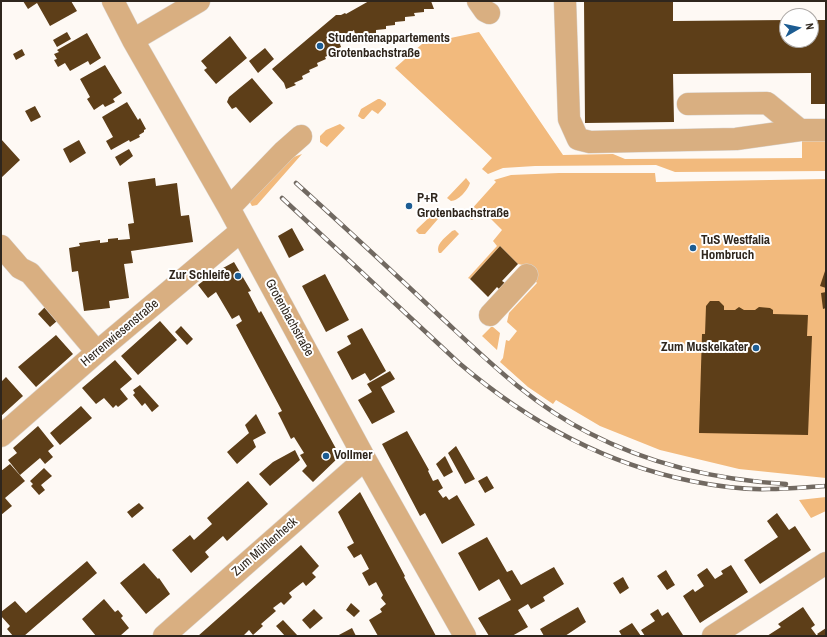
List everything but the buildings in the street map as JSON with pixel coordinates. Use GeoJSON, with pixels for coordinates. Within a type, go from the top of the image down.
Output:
{"type":"FeatureCollection","features":[{"type":"Feature","properties":{"kind":"street","name":"Grotenbachstraße"},"geometry":{"type":"LineString","coordinates":[[113,1],[229,208],[365,459],[464,636]]}},
{"type":"Feature","properties":{"kind":"street"},"geometry":{"type":"LineString","coordinates":[[134,40],[199,1]]}},
{"type":"Feature","properties":{"kind":"street"},"geometry":{"type":"LineString","coordinates":[[565,1],[569,119],[578,138],[590,142],[736,139],[800,130],[826,130]]}},
{"type":"Feature","properties":{"kind":"street"},"geometry":{"type":"LineString","coordinates":[[688,104],[767,103],[800,130]]}},
{"type":"Feature","properties":{"kind":"street"},"geometry":{"type":"LineString","coordinates":[[229,208],[284,151],[301,136]]}},
{"type":"Feature","properties":{"kind":"street","name":"Herrenwiesenstraße"},"geometry":{"type":"LineString","coordinates":[[1,436],[97,352],[241,231]]}},
{"type":"Feature","properties":{"kind":"street"},"geometry":{"type":"LineString","coordinates":[[1,246],[20,268],[30,273],[97,352]]}},
{"type":"Feature","properties":{"kind":"street"},"geometry":{"type":"LineString","coordinates":[[490,315],[527,275]]}},
{"type":"Feature","properties":{"kind":"street","name":"Zum Mühlenheck"},"geometry":{"type":"LineString","coordinates":[[164,636],[365,459]]}},
{"type":"Feature","properties":{"kind":"street"},"geometry":{"type":"LineString","coordinates":[[713,636],[826,563]]}},
{"type":"Feature","properties":{"kind":"shaded area"},"geometry":{"type":"Polygon","coordinates":[[[479,32],[563,155],[613,154],[625,159],[802,158],[802,140],[826,140],[826,171],[675,172],[656,165],[535,166],[503,168],[488,174],[482,169],[492,158],[395,68],[422,44],[479,32]]]}},
{"type":"Feature","properties":{"kind":"shaded area"},"geometry":{"type":"Polygon","coordinates":[[[378,99],[386,103],[386,105],[378,114],[372,110],[364,119],[358,116],[361,109],[378,99]]]}},
{"type":"Feature","properties":{"kind":"shaded area"},"geometry":{"type":"Polygon","coordinates":[[[340,124],[345,128],[327,147],[320,142],[320,136],[326,130],[340,124]]]}},
{"type":"Feature","properties":{"kind":"shaded area"},"geometry":{"type":"Polygon","coordinates":[[[302,154],[257,205],[252,206],[249,201],[291,158],[302,154]]]}},
{"type":"Feature","properties":{"kind":"shaded area","name":"TuS Westfalia Hombruch"},"geometry":{"type":"Polygon","coordinates":[[[559,173],[655,173],[656,182],[826,179],[826,478],[739,469],[660,450],[600,426],[556,400],[553,404],[528,387],[500,362],[503,358],[506,340],[509,341],[517,331],[507,322],[509,313],[537,283],[523,265],[518,264],[500,246],[470,279],[468,278],[497,246],[493,241],[502,230],[482,210],[472,220],[469,218],[469,212],[496,182],[494,180],[511,175],[559,173]]]}},
{"type":"Feature","properties":{"kind":"shaded area"},"geometry":{"type":"Polygon","coordinates":[[[466,178],[470,183],[462,195],[454,201],[447,198],[466,178]]]}},
{"type":"Feature","properties":{"kind":"shaded area"},"geometry":{"type":"Polygon","coordinates":[[[436,211],[438,219],[425,234],[419,234],[416,231],[417,229],[436,211]]]}},
{"type":"Feature","properties":{"kind":"shaded area"},"geometry":{"type":"Polygon","coordinates":[[[455,230],[459,234],[441,253],[439,253],[438,247],[444,238],[455,230]]]}},
{"type":"Feature","properties":{"kind":"shaded area"},"geometry":{"type":"Polygon","coordinates":[[[491,327],[500,333],[497,350],[482,336],[491,327]]]}},
{"type":"Feature","properties":{"kind":"shaded area"},"geometry":{"type":"Polygon","coordinates":[[[826,497],[826,511],[811,518],[799,500],[826,497]]]}},
{"type":"Feature","properties":{"kind":"railway"},"geometry":{"type":"LineString","coordinates":[[296,183],[512,382],[569,422],[612,444],[660,462],[684,469],[735,479],[786,484]]}},
{"type":"Feature","properties":{"kind":"railway"},"geometry":{"type":"LineString","coordinates":[[282,198],[459,363],[511,403],[567,437],[596,451],[627,463],[658,473],[700,483],[749,489],[783,489],[826,486]]}},
{"type":"Feature","properties":{"kind":"place","name":"Studentenappartements Grotenbachstraße"},"geometry":{"type":"Point","coordinates":[320,46]}},
{"type":"Feature","properties":{"kind":"place","name":"P+R Grotenbachstraße"},"geometry":{"type":"Point","coordinates":[409,206]}},
{"type":"Feature","properties":{"kind":"place","name":"TuS Westfalia Hombruch"},"geometry":{"type":"Point","coordinates":[693,248]}},
{"type":"Feature","properties":{"kind":"place","name":"Zur Schleife"},"geometry":{"type":"Point","coordinates":[238,276]}},
{"type":"Feature","properties":{"kind":"place","name":"Zum Muskelkater"},"geometry":{"type":"Point","coordinates":[756,348]}},
{"type":"Feature","properties":{"kind":"place","name":"Vollmer"},"geometry":{"type":"Point","coordinates":[326,456]}}]}
